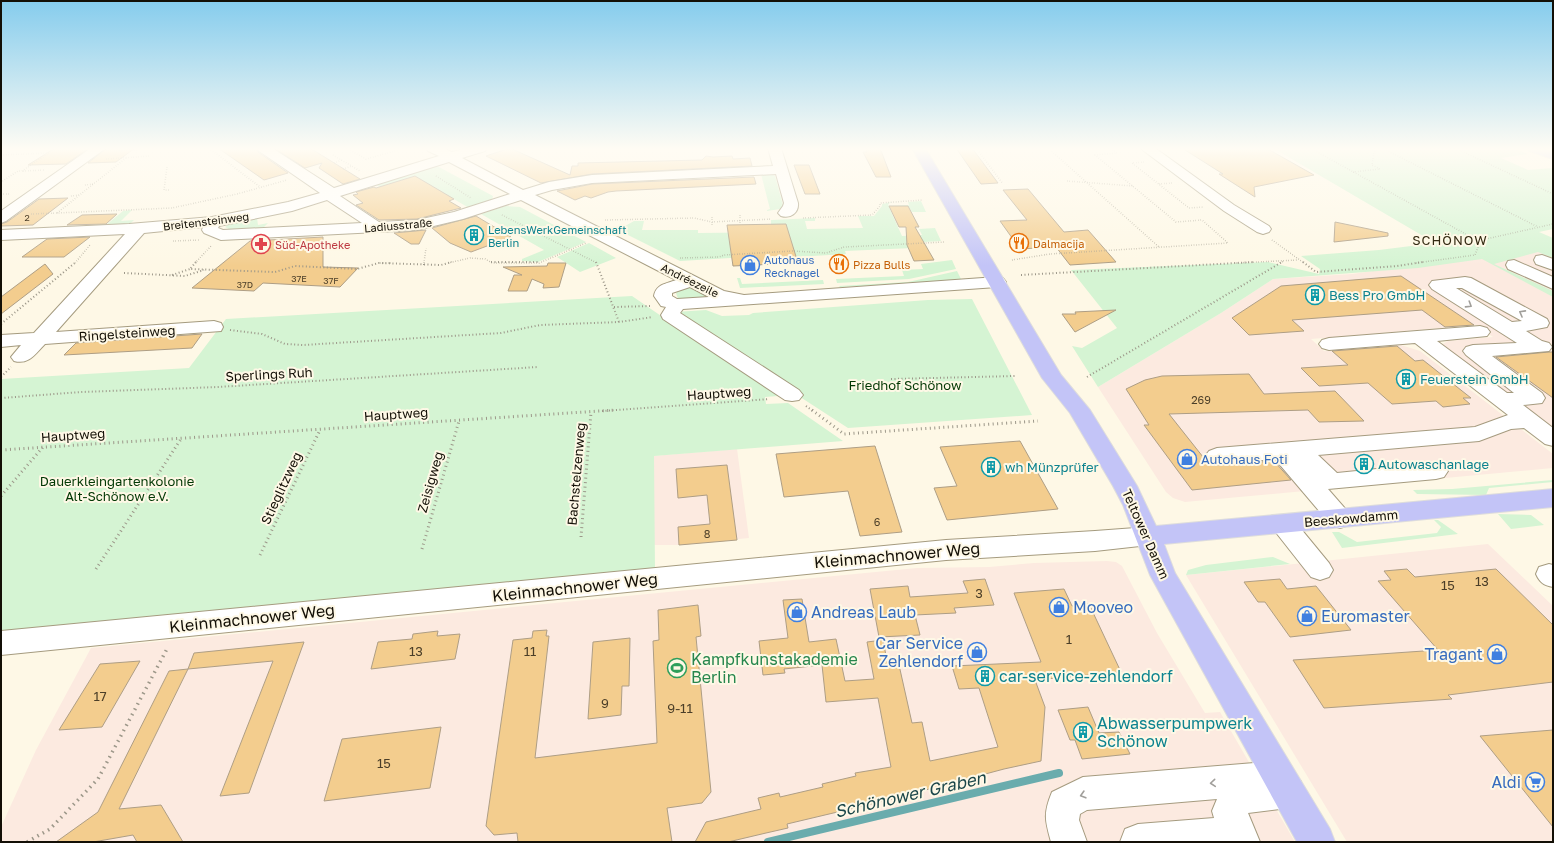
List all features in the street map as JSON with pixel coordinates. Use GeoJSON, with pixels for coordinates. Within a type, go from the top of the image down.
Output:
{"type":"FeatureCollection","features":[{"type":"Feature","properties":{"kind":"main road","name":"Teltower Damm"},"geometry":{"type":"LineString","coordinates":[[941,187],[1052,378],[1079,410],[1136,505],[1163,576],[1318,842]]}},
{"type":"Feature","properties":{"kind":"main road","name":"Beeskowdamm"},"geometry":{"type":"LineString","coordinates":[[1149,536],[1553,498]]}},
{"type":"Feature","properties":{"kind":"street"},"geometry":{"type":"LineString","coordinates":[[1,218],[44,187]]}},
{"type":"Feature","properties":{"kind":"street"},"geometry":{"type":"LineString","coordinates":[[320,187],[372,223],[371,228]]}},
{"type":"Feature","properties":{"kind":"street","name":"Breitensteinweg"},"geometry":{"type":"LineString","coordinates":[[1,235],[139,228],[212,222],[269,212],[352,187]]}},
{"type":"Feature","properties":{"kind":"street","name":"Andréezeile"},"geometry":{"type":"LineString","coordinates":[[508,187],[718,294],[744,300],[997,282]]}},
{"type":"Feature","properties":{"kind":"street","name":"Ladiusstraße"},"geometry":{"type":"LineString","coordinates":[[212,222],[210,230],[221,235],[410,226],[429,224],[458,216],[544,187]]}},
{"type":"Feature","properties":{"kind":"street"},"geometry":{"type":"LineString","coordinates":[[786,187],[791,207],[786,213]]}},
{"type":"Feature","properties":{"kind":"street"},"geometry":{"type":"LineString","coordinates":[[1201,187],[1263,230]]}},
{"type":"Feature","properties":{"kind":"street"},"geometry":{"type":"LineString","coordinates":[[302,203],[323,219]]}},
{"type":"Feature","properties":{"kind":"street"},"geometry":{"type":"LineString","coordinates":[[269,212],[281,224]]}},
{"type":"Feature","properties":{"kind":"street"},"geometry":{"type":"LineString","coordinates":[[21,357],[139,228]]}},
{"type":"Feature","properties":{"kind":"street"},"geometry":{"type":"LineString","coordinates":[[1514,265],[1553,284]]}},
{"type":"Feature","properties":{"kind":"street"},"geometry":{"type":"LineString","coordinates":[[667,308],[667,302],[663,296],[664,290],[691,281]]}},
{"type":"Feature","properties":{"kind":"street"},"geometry":{"type":"LineString","coordinates":[[667,308],[744,300]]}},
{"type":"Feature","properties":{"kind":"street"},"geometry":{"type":"LineString","coordinates":[[667,308],[792,395]]}},
{"type":"Feature","properties":{"kind":"street","name":"Ringelsteinweg"},"geometry":{"type":"LineString","coordinates":[[1,341],[214,327]]}},
{"type":"Feature","properties":{"kind":"street"},"geometry":{"type":"LineString","coordinates":[[1507,329],[1545,347]]}},
{"type":"Feature","properties":{"kind":"street"},"geometry":{"type":"LineString","coordinates":[[1329,344],[1480,332]]}},
{"type":"Feature","properties":{"kind":"street"},"geometry":{"type":"LineString","coordinates":[[1419,337],[1553,439]]}},
{"type":"Feature","properties":{"kind":"street"},"geometry":{"type":"LineString","coordinates":[[1502,400],[1534,398],[1473,351],[1545,347]]}},
{"type":"Feature","properties":{"kind":"street"},"geometry":{"type":"LineString","coordinates":[[1452,361],[1484,359]]}},
{"type":"Feature","properties":{"kind":"street"},"geometry":{"type":"LineString","coordinates":[[1216,456],[1479,434],[1507,422],[1529,421]]}},
{"type":"Feature","properties":{"kind":"street"},"geometry":{"type":"LineString","coordinates":[[1290,450],[1330,482],[1436,471],[1403,441]]}},
{"type":"Feature","properties":{"kind":"street"},"geometry":{"type":"LineString","coordinates":[[1290,450],[1340,519]]}},
{"type":"Feature","properties":{"kind":"street"},"geometry":{"type":"LineString","coordinates":[[1284,524],[1320,570]]}},
{"type":"Feature","properties":{"kind":"street","name":"Kleinmachnower Weg"},"geometry":{"type":"LineString","coordinates":[[1,643],[946,550],[1095,541],[1149,536]]}},
{"type":"Feature","properties":{"kind":"street"},"geometry":{"type":"LineString","coordinates":[[1138,842],[1240,838],[1229,811],[1236,800],[1284,785]]}},
{"type":"Feature","properties":{"kind":"street"},"geometry":{"type":"LineString","coordinates":[[1069,842],[1062,820],[1064,804],[1083,794],[1284,785]]}},
{"type":"Feature","properties":{"kind":"path"},"geometry":{"type":"LineString","coordinates":[[57,213],[89,187]]}},
{"type":"Feature","properties":{"kind":"path"},"geometry":{"type":"LineString","coordinates":[[164,187],[164,190],[169,190]]}},
{"type":"Feature","properties":{"kind":"path"},"geometry":{"type":"LineString","coordinates":[[27,214],[172,208],[259,187]]}},
{"type":"Feature","properties":{"kind":"path"},"geometry":{"type":"LineString","coordinates":[[453,187],[477,201]]}},
{"type":"Feature","properties":{"kind":"path"},"geometry":{"type":"LineString","coordinates":[[1092,187],[1159,247]]}},
{"type":"Feature","properties":{"kind":"path"},"geometry":{"type":"LineString","coordinates":[[1012,260],[1050,254],[1228,243],[1202,220],[1176,222],[1135,187]]}},
{"type":"Feature","properties":{"kind":"path"},"geometry":{"type":"LineString","coordinates":[[1163,187],[1189,208],[1210,207]]}},
{"type":"Feature","properties":{"kind":"path"},"geometry":{"type":"LineString","coordinates":[[1381,187],[1480,242]]}},
{"type":"Feature","properties":{"kind":"path"},"geometry":{"type":"LineString","coordinates":[[1459,187],[1539,228]]}},
{"type":"Feature","properties":{"kind":"path"},"geometry":{"type":"LineString","coordinates":[[1539,187],[1553,194]]}},
{"type":"Feature","properties":{"kind":"path"},"geometry":{"type":"LineString","coordinates":[[71,196],[79,195]]}},
{"type":"Feature","properties":{"kind":"path"},"geometry":{"type":"LineString","coordinates":[[803,218],[872,215],[880,206],[880,203],[923,200]]}},
{"type":"Feature","properties":{"kind":"path"},"geometry":{"type":"LineString","coordinates":[[498,213],[597,263],[619,322]]}},
{"type":"Feature","properties":{"kind":"path"},"geometry":{"type":"LineString","coordinates":[[740,215],[740,225]]}},
{"type":"Feature","properties":{"kind":"path"},"geometry":{"type":"LineString","coordinates":[[843,216],[844,220]]}},
{"type":"Feature","properties":{"kind":"path"},"geometry":{"type":"LineString","coordinates":[[712,217],[712,225]]}},
{"type":"Feature","properties":{"kind":"path"},"geometry":{"type":"LineString","coordinates":[[766,219],[766,224]]}},
{"type":"Feature","properties":{"kind":"path"},"geometry":{"type":"LineString","coordinates":[[602,220],[691,220],[712,222],[772,219]]}},
{"type":"Feature","properties":{"kind":"path"},"geometry":{"type":"LineString","coordinates":[[1263,230],[1267,236],[1316,272],[1397,266],[1475,255],[1480,242],[1486,239],[1553,224]]}},
{"type":"Feature","properties":{"kind":"path"},"geometry":{"type":"LineString","coordinates":[[166,241],[202,240]]}},
{"type":"Feature","properties":{"kind":"path"},"geometry":{"type":"LineString","coordinates":[[190,269],[216,240]]}},
{"type":"Feature","properties":{"kind":"path"},"geometry":{"type":"LineString","coordinates":[[169,276],[190,269],[275,272],[294,266],[357,269],[379,263],[441,265],[470,258],[486,258],[492,263],[540,263],[590,242]]}},
{"type":"Feature","properties":{"kind":"path"},"geometry":{"type":"LineString","coordinates":[[676,258],[720,257],[724,255],[793,251],[802,253],[829,252],[844,247],[945,242]]}},
{"type":"Feature","properties":{"kind":"path"},"geometry":{"type":"LineString","coordinates":[[1,324],[73,266],[92,243]]}},
{"type":"Feature","properties":{"kind":"path"},"geometry":{"type":"LineString","coordinates":[[424,265],[426,248]]}},
{"type":"Feature","properties":{"kind":"path"},"geometry":{"type":"LineString","coordinates":[[1021,275],[1299,260]]}},
{"type":"Feature","properties":{"kind":"path"},"geometry":{"type":"LineString","coordinates":[[1087,377],[1284,261]]}},
{"type":"Feature","properties":{"kind":"path"},"geometry":{"type":"LineString","coordinates":[[124,273],[185,276],[207,270]]}},
{"type":"Feature","properties":{"kind":"path"},"geometry":{"type":"LineString","coordinates":[[614,308],[667,308]]}},
{"type":"Feature","properties":{"kind":"path"},"geometry":{"type":"LineString","coordinates":[[214,327],[262,334],[285,344],[303,345],[501,333],[540,325],[619,322],[667,308]]}},
{"type":"Feature","properties":{"kind":"path","name":"Sperlings Ruh"},"geometry":{"type":"LineString","coordinates":[[1,398],[76,392],[170,390],[331,381],[538,367]]}},
{"type":"Feature","properties":{"kind":"path"},"geometry":{"type":"LineString","coordinates":[[891,378],[1015,376]]}},
{"type":"Feature","properties":{"kind":"path"},"geometry":{"type":"LineString","coordinates":[[792,395],[844,434],[1038,421]]}},
{"type":"Feature","properties":{"kind":"path","name":"Hauptweg"},"geometry":{"type":"LineString","coordinates":[[1,450],[765,400],[792,395]]}},
{"type":"Feature","properties":{"kind":"path","name":"Bachstelzenweg"},"geometry":{"type":"LineString","coordinates":[[581,537],[591,412]]}},
{"type":"Feature","properties":{"kind":"path","name":"Zeisigweg"},"geometry":{"type":"LineString","coordinates":[[422,549],[459,420]]}},
{"type":"Feature","properties":{"kind":"path","name":"Stieglitzweg"},"geometry":{"type":"LineString","coordinates":[[260,555],[320,429]]}},
{"type":"Feature","properties":{"kind":"path"},"geometry":{"type":"LineString","coordinates":[[96,569],[181,438]]}},
{"type":"Feature","properties":{"kind":"path"},"geometry":{"type":"LineString","coordinates":[[1,496],[44,447]]}},
{"type":"Feature","properties":{"kind":"path"},"geometry":{"type":"LineString","coordinates":[[27,842],[50,829],[98,779],[164,657],[175,626]]}},
{"type":"Feature","properties":{"kind":"shaded area"},"geometry":{"type":"Polygon","coordinates":[[[1553,245],[1553,430],[1444,348],[1443,344],[1448,341],[1493,337],[1476,325],[1311,339],[1324,351],[1401,345],[1420,351],[1553,454],[1553,468],[1185,502],[1173,498],[1166,492],[1098,387],[1221,313],[1273,279],[1352,274],[1553,245]]]}},
{"type":"Feature","properties":{"kind":"shaded area"},"geometry":{"type":"Polygon","coordinates":[[[737,449],[749,538],[679,545],[654,545],[653,456],[737,449]]]}},
{"type":"Feature","properties":{"kind":"shaded area"},"geometry":{"type":"Polygon","coordinates":[[[1488,544],[1553,606],[1553,842],[1347,842],[1186,575],[1488,544]]]}},
{"type":"Feature","properties":{"kind":"shaded area"},"geometry":{"type":"Polygon","coordinates":[[[1116,562],[1122,566],[1157,633],[1205,713],[1220,712],[1295,842],[1,842],[1,827],[36,750],[91,648],[917,568],[989,567],[1034,563],[1116,562]]]}},
{"type":"Feature","properties":{"kind":"green space"},"geometry":{"type":"Polygon","coordinates":[[[434,187],[477,187],[493,196],[492,200],[469,208],[434,187]]]}},
{"type":"Feature","properties":{"kind":"green space"},"geometry":{"type":"Polygon","coordinates":[[[764,187],[778,187],[783,205],[780,209],[767,211],[770,209],[764,187]]]}},
{"type":"Feature","properties":{"kind":"green space"},"geometry":{"type":"Polygon","coordinates":[[[1340,187],[1553,187],[1553,229],[1539,232],[1553,238],[1553,258],[1538,252],[1494,264],[1553,291],[1553,297],[1482,259],[1418,268],[1273,279],[1221,313],[1098,387],[1072,346],[1082,348],[1117,328],[1071,270],[1268,262],[1319,274],[1320,269],[1301,256],[1379,250],[1435,243],[1340,187]]]}},
{"type":"Feature","properties":{"kind":"green space"},"geometry":{"type":"Polygon","coordinates":[[[921,201],[926,212],[912,212],[908,206],[889,207],[902,236],[922,235],[919,229],[935,228],[941,241],[924,242],[928,249],[913,248],[845,251],[846,254],[796,257],[795,254],[680,261],[618,230],[634,221],[644,221],[642,230],[698,230],[698,233],[783,232],[771,225],[771,220],[815,218],[815,221],[805,221],[807,229],[863,228],[858,216],[874,216],[882,204],[892,202],[888,204],[889,206],[909,205],[908,202],[921,201]]]}},
{"type":"Feature","properties":{"kind":"green space"},"geometry":{"type":"Polygon","coordinates":[[[506,206],[520,207],[586,242],[538,262],[522,261],[522,259],[544,250],[481,214],[506,206]]]}},
{"type":"Feature","properties":{"kind":"green space"},"geometry":{"type":"Polygon","coordinates":[[[132,210],[121,221],[134,220],[129,225],[105,226],[123,211],[132,210]]]}},
{"type":"Feature","properties":{"kind":"green space"},"geometry":{"type":"Polygon","coordinates":[[[257,218],[258,225],[268,223],[263,228],[229,229],[225,227],[231,223],[257,218]]]}},
{"type":"Feature","properties":{"kind":"green space"},"geometry":{"type":"Polygon","coordinates":[[[589,243],[616,258],[580,272],[557,257],[589,243]]]}},
{"type":"Feature","properties":{"kind":"green space"},"geometry":{"type":"Polygon","coordinates":[[[952,260],[956,269],[909,279],[837,283],[836,279],[904,276],[902,270],[923,269],[921,264],[952,260]]]}},
{"type":"Feature","properties":{"kind":"green space"},"geometry":{"type":"Polygon","coordinates":[[[957,271],[961,279],[909,284],[839,286],[908,282],[957,271]]]}},
{"type":"Feature","properties":{"kind":"green space"},"geometry":{"type":"Polygon","coordinates":[[[737,278],[740,278],[742,284],[823,280],[824,284],[740,288],[737,278]]]}},
{"type":"Feature","properties":{"kind":"green space"},"geometry":{"type":"Polygon","coordinates":[[[683,288],[696,288],[715,298],[678,299],[676,293],[683,288]]]}},
{"type":"Feature","properties":{"kind":"green space","name":"Dauerkleingartenkolonie Alt-Schönow e.V."},"geometry":{"type":"Polygon","coordinates":[[[632,296],[778,396],[765,397],[766,404],[788,403],[843,441],[654,456],[655,569],[1,631],[1,379],[189,368],[226,319],[632,296]]]}},
{"type":"Feature","properties":{"kind":"green space","name":"Friedhof Schönow"},"geometry":{"type":"Polygon","coordinates":[[[972,299],[1032,415],[848,428],[672,314],[675,312],[706,310],[722,316],[749,315],[753,313],[928,300],[972,299]]]}},
{"type":"Feature","properties":{"kind":"green space"},"geometry":{"type":"Polygon","coordinates":[[[1553,480],[1553,482],[1489,488],[1486,495],[1417,494],[1413,490],[1452,489],[1553,480]]]}},
{"type":"Feature","properties":{"kind":"green space"},"geometry":{"type":"Polygon","coordinates":[[[1498,514],[1531,515],[1544,525],[1511,529],[1498,514]]]}},
{"type":"Feature","properties":{"kind":"green space"},"geometry":{"type":"Polygon","coordinates":[[[1434,520],[1438,520],[1458,534],[1342,548],[1332,532],[1339,532],[1357,542],[1437,533],[1441,527],[1434,520]]]}},
{"type":"Feature","properties":{"kind":"green space"},"geometry":{"type":"Polygon","coordinates":[[[1273,557],[1290,564],[1186,575],[1188,570],[1206,565],[1273,557]]]}},
{"type":"Feature","properties":{"kind":"building"},"geometry":{"type":"Polygon","coordinates":[[[373,187],[434,187],[454,199],[449,201],[461,208],[417,219],[379,220],[356,205],[363,203],[353,195],[358,194],[356,192],[373,187]]]}},
{"type":"Feature","properties":{"kind":"building"},"geometry":{"type":"Polygon","coordinates":[[[575,187],[689,187],[616,191],[591,198],[585,196],[575,200],[557,191],[575,187]]]}},
{"type":"Feature","properties":{"kind":"building"},"geometry":{"type":"Polygon","coordinates":[[[802,187],[817,187],[820,194],[805,194],[802,187]]]}},
{"type":"Feature","properties":{"kind":"building"},"geometry":{"type":"Polygon","coordinates":[[[1240,187],[1254,187],[1255,197],[1240,187]]]}},
{"type":"Feature","properties":{"kind":"building"},"geometry":{"type":"Polygon","coordinates":[[[1028,189],[1064,232],[1088,230],[1116,262],[1070,265],[1056,247],[1020,249],[1000,221],[1027,220],[1003,190],[1028,189]]]}},
{"type":"Feature","properties":{"kind":"building"},"geometry":{"type":"Polygon","coordinates":[[[68,198],[33,225],[1,226],[1,224],[7,222],[39,199],[68,198]]]}},
{"type":"Feature","properties":{"kind":"building"},"geometry":{"type":"Polygon","coordinates":[[[889,206],[908,206],[919,227],[915,227],[934,260],[914,261],[907,245],[906,227],[899,227],[889,206]]]}},
{"type":"Feature","properties":{"kind":"building"},"geometry":{"type":"Polygon","coordinates":[[[117,214],[106,224],[67,225],[82,215],[117,214]]]}},
{"type":"Feature","properties":{"kind":"building","name":"LebensWerkGemeinschaft Berlin"},"geometry":{"type":"Polygon","coordinates":[[[476,216],[511,237],[471,252],[450,243],[432,228],[476,216]]]}},
{"type":"Feature","properties":{"kind":"building"},"geometry":{"type":"Polygon","coordinates":[[[1335,222],[1388,233],[1388,236],[1334,242],[1335,222]]]}},
{"type":"Feature","properties":{"kind":"building"},"geometry":{"type":"Polygon","coordinates":[[[786,224],[798,263],[733,266],[727,225],[786,224]]]}},
{"type":"Feature","properties":{"kind":"building"},"geometry":{"type":"Polygon","coordinates":[[[426,230],[419,244],[411,244],[394,233],[426,230]]]}},
{"type":"Feature","properties":{"kind":"building"},"geometry":{"type":"Polygon","coordinates":[[[90,237],[64,257],[22,257],[47,239],[90,237]]]}},
{"type":"Feature","properties":{"kind":"building"},"geometry":{"type":"Polygon","coordinates":[[[323,237],[323,267],[358,268],[340,287],[263,283],[254,291],[192,288],[250,241],[323,237]]]}},
{"type":"Feature","properties":{"kind":"building"},"geometry":{"type":"Polygon","coordinates":[[[548,263],[566,263],[559,287],[543,288],[544,284],[532,279],[527,291],[508,291],[514,275],[522,275],[503,267],[547,266],[548,263]]]}},
{"type":"Feature","properties":{"kind":"building"},"geometry":{"type":"Polygon","coordinates":[[[45,264],[53,274],[1,314],[1,297],[45,264]]]}},
{"type":"Feature","properties":{"kind":"building"},"geometry":{"type":"Polygon","coordinates":[[[1401,276],[1474,325],[1445,327],[1422,310],[1292,320],[1304,331],[1249,335],[1232,318],[1281,286],[1401,276]]]}},
{"type":"Feature","properties":{"kind":"building"},"geometry":{"type":"Polygon","coordinates":[[[1116,310],[1075,332],[1062,314],[1076,314],[1075,312],[1116,310]]]}},
{"type":"Feature","properties":{"kind":"building"},"geometry":{"type":"Polygon","coordinates":[[[202,334],[192,348],[64,355],[76,343],[202,334]]]}},
{"type":"Feature","properties":{"kind":"building","name":"Feuerstein GmbH"},"geometry":{"type":"Polygon","coordinates":[[[1397,346],[1415,361],[1423,360],[1471,398],[1463,398],[1470,404],[1443,407],[1436,401],[1392,404],[1368,383],[1319,386],[1301,368],[1348,365],[1332,351],[1397,346]]]}},
{"type":"Feature","properties":{"kind":"building"},"geometry":{"type":"Polygon","coordinates":[[[1553,352],[1553,398],[1496,357],[1553,352]]]}},
{"type":"Feature","properties":{"kind":"building"},"geometry":{"type":"Polygon","coordinates":[[[1249,374],[1264,394],[1335,391],[1364,421],[1319,422],[1308,410],[1169,414],[1207,462],[1217,465],[1274,461],[1291,480],[1192,490],[1144,425],[1149,425],[1126,389],[1145,380],[1162,376],[1249,374]]]}},
{"type":"Feature","properties":{"kind":"building","name":"wh Münzprüfer"},"geometry":{"type":"Polygon","coordinates":[[[1020,441],[1058,509],[947,520],[934,488],[957,486],[940,447],[1020,441]]]}},
{"type":"Feature","properties":{"kind":"building"},"geometry":{"type":"Polygon","coordinates":[[[875,446],[902,532],[860,536],[848,491],[784,497],[776,454],[875,446]]]}},
{"type":"Feature","properties":{"kind":"building"},"geometry":{"type":"Polygon","coordinates":[[[727,465],[737,540],[679,545],[678,527],[710,524],[707,495],[678,498],[676,469],[727,465]]]}},
{"type":"Feature","properties":{"kind":"building","name":"Tragant"},"geometry":{"type":"Polygon","coordinates":[[[1407,569],[1415,577],[1496,569],[1553,625],[1553,682],[1448,695],[1452,699],[1324,708],[1293,660],[1438,650],[1378,581],[1391,580],[1384,571],[1407,569]]]}},
{"type":"Feature","properties":{"kind":"building"},"geometry":{"type":"Polygon","coordinates":[[[985,579],[994,605],[954,608],[956,613],[915,615],[920,635],[879,637],[870,589],[908,586],[910,597],[968,593],[963,581],[985,579]]]}},
{"type":"Feature","properties":{"kind":"building","name":"Euromaster"},"geometry":{"type":"Polygon","coordinates":[[[1280,579],[1287,589],[1316,586],[1351,630],[1290,637],[1265,602],[1258,602],[1244,582],[1280,579]]]}},
{"type":"Feature","properties":{"kind":"building"},"geometry":{"type":"Polygon","coordinates":[[[1064,589],[1072,606],[1089,604],[1121,672],[1035,680],[1045,707],[1041,761],[787,824],[788,828],[728,842],[695,842],[706,822],[761,809],[758,798],[779,793],[780,797],[823,787],[822,784],[856,776],[855,773],[891,767],[878,698],[826,702],[822,665],[784,669],[785,673],[763,675],[759,641],[788,638],[783,600],[802,599],[809,642],[836,639],[845,681],[874,679],[867,642],[883,640],[888,666],[899,665],[912,723],[922,722],[930,761],[998,747],[979,688],[959,689],[952,666],[1041,662],[1014,593],[1064,589]]]}},
{"type":"Feature","properties":{"kind":"building"},"geometry":{"type":"Polygon","coordinates":[[[698,605],[701,636],[696,637],[711,792],[702,803],[667,808],[672,842],[518,842],[517,833],[494,835],[486,826],[513,640],[532,638],[533,631],[547,630],[546,636],[549,636],[535,758],[657,743],[653,641],[659,640],[658,610],[698,605]]]}},
{"type":"Feature","properties":{"kind":"building"},"geometry":{"type":"Polygon","coordinates":[[[438,631],[437,636],[460,634],[455,659],[371,669],[378,642],[412,639],[413,634],[438,631]]]}},
{"type":"Feature","properties":{"kind":"building"},"geometry":{"type":"Polygon","coordinates":[[[630,638],[629,686],[622,686],[621,715],[588,719],[593,642],[630,638]]]}},
{"type":"Feature","properties":{"kind":"building"},"geometry":{"type":"Polygon","coordinates":[[[304,642],[249,793],[220,796],[273,661],[188,669],[194,653],[304,642]]]}},
{"type":"Feature","properties":{"kind":"building"},"geometry":{"type":"Polygon","coordinates":[[[140,661],[102,727],[59,730],[100,664],[140,661]]]}},
{"type":"Feature","properties":{"kind":"building"},"geometry":{"type":"Polygon","coordinates":[[[188,669],[119,809],[161,805],[183,842],[137,842],[133,835],[93,842],[56,842],[98,812],[169,671],[188,669]]]}},
{"type":"Feature","properties":{"kind":"building","name":"Abwasserpumpwerk Schönow"},"geometry":{"type":"Polygon","coordinates":[[[1088,707],[1099,733],[1119,732],[1130,754],[1082,759],[1075,740],[1070,740],[1058,710],[1088,707]]]}},
{"type":"Feature","properties":{"kind":"building"},"geometry":{"type":"Polygon","coordinates":[[[441,727],[430,788],[324,801],[342,739],[441,727]]]}},
{"type":"Feature","properties":{"kind":"building","name":"Aldi"},"geometry":{"type":"Polygon","coordinates":[[[1553,730],[1553,827],[1480,736],[1553,730]]]}},
{"type":"Feature","properties":{"kind":"waterway","name":"Schönower Graben"},"geometry":{"type":"LineString","coordinates":[[768,842],[1059,773]]}},
{"type":"Feature","properties":{"kind":"place","name":"LebensWerkGemeinschaft Berlin"},"geometry":{"type":"Point","coordinates":[474,235]}},
{"type":"Feature","properties":{"kind":"place","name":"Dalmacija"},"geometry":{"type":"Point","coordinates":[1019,243]}},
{"type":"Feature","properties":{"kind":"place","name":"Süd-Apotheke"},"geometry":{"type":"Point","coordinates":[261,244]}},
{"type":"Feature","properties":{"kind":"place","name":"Pizza Bulls"},"geometry":{"type":"Point","coordinates":[839,264]}},
{"type":"Feature","properties":{"kind":"place","name":"Autohaus Recknagel"},"geometry":{"type":"Point","coordinates":[750,265]}},
{"type":"Feature","properties":{"kind":"place","name":"Bess Pro GmbH"},"geometry":{"type":"Point","coordinates":[1315,295]}},
{"type":"Feature","properties":{"kind":"place","name":"Feuerstein GmbH"},"geometry":{"type":"Point","coordinates":[1406,379]}},
{"type":"Feature","properties":{"kind":"place","name":"Autohaus Foti"},"geometry":{"type":"Point","coordinates":[1187,459]}},
{"type":"Feature","properties":{"kind":"place","name":"Autowaschanlage"},"geometry":{"type":"Point","coordinates":[1364,464]}},
{"type":"Feature","properties":{"kind":"place","name":"wh Münzprüfer"},"geometry":{"type":"Point","coordinates":[991,467]}},
{"type":"Feature","properties":{"kind":"place","name":"Mooveo"},"geometry":{"type":"Point","coordinates":[1059,607]}},
{"type":"Feature","properties":{"kind":"place","name":"Andreas Laub"},"geometry":{"type":"Point","coordinates":[797,612]}},
{"type":"Feature","properties":{"kind":"place","name":"Euromaster"},"geometry":{"type":"Point","coordinates":[1307,616]}},
{"type":"Feature","properties":{"kind":"place","name":"Car Service Zehlendorf"},"geometry":{"type":"Point","coordinates":[977,652]}},
{"type":"Feature","properties":{"kind":"place","name":"Tragant"},"geometry":{"type":"Point","coordinates":[1497,654]}},
{"type":"Feature","properties":{"kind":"place","name":"Kampfkunstakademie Berlin"},"geometry":{"type":"Point","coordinates":[677,668]}},
{"type":"Feature","properties":{"kind":"place","name":"car-service-zehlendorf"},"geometry":{"type":"Point","coordinates":[985,676]}},
{"type":"Feature","properties":{"kind":"place","name":"Abwasserpumpwerk Schönow"},"geometry":{"type":"Point","coordinates":[1083,732]}},
{"type":"Feature","properties":{"kind":"place","name":"Aldi"},"geometry":{"type":"Point","coordinates":[1535,782]}},
{"type":"Feature","properties":{"kind":"district","name":"SCHÖNOW"},"geometry":{"type":"Point","coordinates":[1450,240]}}]}
